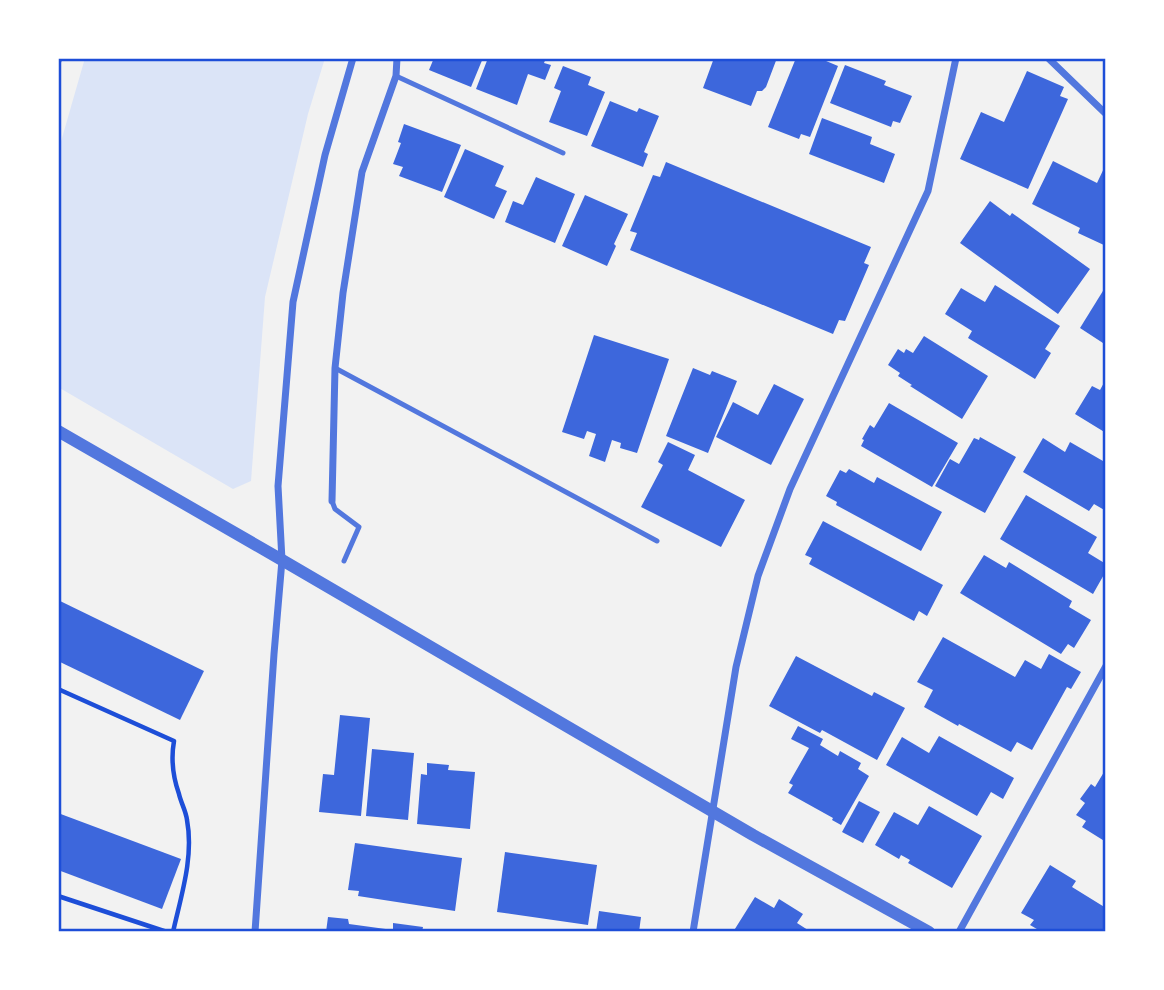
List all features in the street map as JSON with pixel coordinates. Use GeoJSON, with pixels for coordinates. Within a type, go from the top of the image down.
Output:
{"type":"FeatureCollection","features":[{"type":"Feature","properties":{"kind":"street"},"geometry":{"type":"LineString","coordinates":[[255,932],[282,560],[278,486],[293,302],[325,155],[353,58]]}},
{"type":"Feature","properties":{"kind":"street"},"geometry":{"type":"LineString","coordinates":[[332,501],[335,368],[343,293],[362,172],[396,76],[397,58]]}},
{"type":"Feature","properties":{"kind":"street"},"geometry":{"type":"LineString","coordinates":[[694,932],[736,667],[758,576],[790,489],[928,191],[956,58]]}},
{"type":"Feature","properties":{"kind":"street"},"geometry":{"type":"LineString","coordinates":[[1048,58],[1106,114]]}},
{"type":"Feature","properties":{"kind":"street"},"geometry":{"type":"LineString","coordinates":[[58,431],[753,835],[929,932]]}},
{"type":"Feature","properties":{"kind":"street"},"geometry":{"type":"LineString","coordinates":[[958,932],[1106,666]]}},
{"type":"Feature","properties":{"kind":"lane"},"geometry":{"type":"LineString","coordinates":[[396,76],[564,153]]}},
{"type":"Feature","properties":{"kind":"lane"},"geometry":{"type":"LineString","coordinates":[[335,368],[657,541]]}},
{"type":"Feature","properties":{"kind":"lane"},"geometry":{"type":"LineString","coordinates":[[332,501],[335,509],[359,527],[344,561]]}},
{"type":"Feature","properties":{"kind":"path"},"geometry":{"type":"LineString","coordinates":[[58,690],[174,741],[172,755],[177,791],[187,819],[189,843],[185,880],[173,932]]}},
{"type":"Feature","properties":{"kind":"path"},"geometry":{"type":"LineString","coordinates":[[58,896],[167,932]]}},
{"type":"Feature","properties":{"kind":"shaded area"},"geometry":{"type":"Polygon","coordinates":[[[85,58],[325,58],[308,114],[265,297],[251,481],[233,489],[58,387],[58,152],[85,58]]]}},
{"type":"Feature","properties":{"kind":"building"},"geometry":{"type":"Polygon","coordinates":[[[434,58],[483,58],[471,87],[429,70],[434,58]]]}},
{"type":"Feature","properties":{"kind":"building"},"geometry":{"type":"Polygon","coordinates":[[[488,58],[546,58],[544,63],[551,65],[545,80],[528,74],[517,105],[476,89],[488,58]]]}},
{"type":"Feature","properties":{"kind":"building"},"geometry":{"type":"Polygon","coordinates":[[[714,58],[777,58],[766,87],[757,91],[751,106],[703,88],[714,58]]]}},
{"type":"Feature","properties":{"kind":"building"},"geometry":{"type":"Polygon","coordinates":[[[796,58],[819,58],[838,66],[810,137],[801,134],[799,139],[768,127],[796,58]]]}},
{"type":"Feature","properties":{"kind":"building"},"geometry":{"type":"Polygon","coordinates":[[[845,65],[886,81],[884,85],[912,96],[900,123],[893,121],[891,127],[830,103],[845,65]]]}},
{"type":"Feature","properties":{"kind":"building"},"geometry":{"type":"Polygon","coordinates":[[[563,66],[591,77],[588,85],[605,92],[587,136],[549,122],[561,91],[554,88],[563,66]]]}},
{"type":"Feature","properties":{"kind":"building"},"geometry":{"type":"Polygon","coordinates":[[[1027,71],[1064,87],[1060,96],[1068,99],[1028,189],[960,159],[981,112],[1004,122],[1027,71]]]}},
{"type":"Feature","properties":{"kind":"building"},"geometry":{"type":"Polygon","coordinates":[[[610,101],[637,112],[639,108],[659,116],[644,152],[648,154],[643,167],[591,146],[610,101]]]}},
{"type":"Feature","properties":{"kind":"building"},"geometry":{"type":"Polygon","coordinates":[[[822,118],[872,137],[870,144],[895,154],[884,183],[809,154],[822,118]]]}},
{"type":"Feature","properties":{"kind":"building"},"geometry":{"type":"Polygon","coordinates":[[[404,124],[461,145],[442,192],[399,176],[403,167],[393,164],[401,143],[398,142],[404,124]]]}},
{"type":"Feature","properties":{"kind":"building"},"geometry":{"type":"Polygon","coordinates":[[[465,149],[504,166],[495,186],[507,191],[494,219],[444,197],[465,149]]]}},
{"type":"Feature","properties":{"kind":"building"},"geometry":{"type":"Polygon","coordinates":[[[1053,161],[1097,183],[1106,164],[1106,246],[1078,233],[1080,228],[1032,204],[1053,161]]]}},
{"type":"Feature","properties":{"kind":"building"},"geometry":{"type":"Polygon","coordinates":[[[666,162],[871,247],[864,263],[869,265],[845,321],[839,320],[833,334],[630,250],[637,233],[630,231],[653,175],[660,177],[666,162]]]}},
{"type":"Feature","properties":{"kind":"building"},"geometry":{"type":"Polygon","coordinates":[[[536,177],[575,194],[555,243],[505,222],[513,201],[523,205],[536,177]]]}},
{"type":"Feature","properties":{"kind":"building"},"geometry":{"type":"Polygon","coordinates":[[[585,195],[628,214],[607,266],[562,246],[585,195]]]}},
{"type":"Feature","properties":{"kind":"building"},"geometry":{"type":"Polygon","coordinates":[[[990,201],[1010,216],[1012,213],[1090,269],[1058,314],[960,243],[990,201]]]}},
{"type":"Feature","properties":{"kind":"building"},"geometry":{"type":"Polygon","coordinates":[[[995,285],[1060,326],[1045,349],[1051,353],[1035,379],[968,338],[972,331],[945,314],[961,288],[985,302],[995,285]]]}},
{"type":"Feature","properties":{"kind":"building"},"geometry":{"type":"Polygon","coordinates":[[[1106,286],[1106,345],[1080,328],[1106,286]]]}},
{"type":"Feature","properties":{"kind":"building"},"geometry":{"type":"Polygon","coordinates":[[[594,335],[669,359],[637,453],[620,448],[621,443],[612,440],[605,462],[589,456],[596,434],[587,431],[584,439],[562,432],[594,335]]]}},
{"type":"Feature","properties":{"kind":"building"},"geometry":{"type":"Polygon","coordinates":[[[924,336],[988,376],[962,419],[910,386],[912,385],[898,376],[900,373],[888,365],[898,349],[904,353],[906,349],[913,353],[924,336]]]}},
{"type":"Feature","properties":{"kind":"building"},"geometry":{"type":"Polygon","coordinates":[[[693,368],[710,375],[712,371],[737,381],[708,453],[666,436],[693,368]]]}},
{"type":"Feature","properties":{"kind":"building"},"geometry":{"type":"Polygon","coordinates":[[[1106,379],[1106,433],[1075,414],[1092,386],[1100,390],[1106,379]]]}},
{"type":"Feature","properties":{"kind":"building"},"geometry":{"type":"Polygon","coordinates":[[[774,384],[804,399],[771,465],[716,437],[733,402],[758,415],[774,384]]]}},
{"type":"Feature","properties":{"kind":"building"},"geometry":{"type":"Polygon","coordinates":[[[889,403],[958,443],[932,487],[861,446],[870,425],[874,428],[889,403]]]}},
{"type":"Feature","properties":{"kind":"building"},"geometry":{"type":"Polygon","coordinates":[[[980,437],[1016,457],[985,513],[935,486],[950,459],[959,464],[974,438],[979,440],[980,437]]]}},
{"type":"Feature","properties":{"kind":"building"},"geometry":{"type":"Polygon","coordinates":[[[1043,438],[1065,452],[1070,442],[1103,461],[1106,456],[1106,511],[1094,504],[1089,511],[1023,472],[1043,438]]]}},
{"type":"Feature","properties":{"kind":"building"},"geometry":{"type":"Polygon","coordinates":[[[668,442],[695,455],[688,470],[745,500],[721,547],[641,507],[663,465],[658,462],[668,442]]]}},
{"type":"Feature","properties":{"kind":"building"},"geometry":{"type":"Polygon","coordinates":[[[849,469],[874,483],[877,477],[942,512],[921,551],[836,505],[837,502],[826,496],[840,470],[846,473],[849,469]]]}},
{"type":"Feature","properties":{"kind":"building"},"geometry":{"type":"Polygon","coordinates":[[[1026,495],[1097,537],[1088,553],[1106,564],[1106,571],[1093,594],[1000,539],[1026,495]]]}},
{"type":"Feature","properties":{"kind":"building"},"geometry":{"type":"Polygon","coordinates":[[[823,521],[943,585],[927,616],[919,611],[914,621],[809,564],[812,558],[805,555],[823,521]]]}},
{"type":"Feature","properties":{"kind":"building"},"geometry":{"type":"Polygon","coordinates":[[[984,555],[1006,568],[1009,562],[1072,601],[1069,607],[1091,620],[1074,648],[1068,644],[1061,654],[960,593],[984,555]]]}},
{"type":"Feature","properties":{"kind":"building"},"geometry":{"type":"Polygon","coordinates":[[[58,600],[204,671],[180,720],[58,661],[58,600]]]}},
{"type":"Feature","properties":{"kind":"building"},"geometry":{"type":"Polygon","coordinates":[[[943,637],[1015,677],[1025,660],[1041,669],[1049,654],[1081,672],[1071,689],[1067,687],[1032,750],[1017,742],[1011,752],[924,707],[933,690],[917,682],[943,637]]]}},
{"type":"Feature","properties":{"kind":"building"},"geometry":{"type":"Polygon","coordinates":[[[796,656],[872,696],[874,692],[905,708],[877,760],[822,730],[820,733],[769,706],[796,656]]]}},
{"type":"Feature","properties":{"kind":"building"},"geometry":{"type":"Polygon","coordinates":[[[340,715],[370,718],[361,816],[319,812],[323,774],[334,775],[340,715]]]}},
{"type":"Feature","properties":{"kind":"building"},"geometry":{"type":"Polygon","coordinates":[[[798,726],[823,739],[820,745],[838,756],[840,751],[861,763],[858,769],[869,776],[841,825],[788,793],[793,785],[789,783],[809,748],[791,739],[798,726]]]}},
{"type":"Feature","properties":{"kind":"building"},"geometry":{"type":"Polygon","coordinates":[[[939,736],[1014,778],[1003,799],[991,792],[977,816],[886,765],[902,737],[929,753],[939,736]]]}},
{"type":"Feature","properties":{"kind":"building"},"geometry":{"type":"Polygon","coordinates":[[[372,749],[414,753],[408,820],[366,816],[372,749]]]}},
{"type":"Feature","properties":{"kind":"building"},"geometry":{"type":"Polygon","coordinates":[[[427,763],[449,765],[448,770],[475,772],[470,829],[417,824],[421,774],[427,775],[427,763]]]}},
{"type":"Feature","properties":{"kind":"building"},"geometry":{"type":"Polygon","coordinates":[[[1104,772],[1106,842],[1082,827],[1086,821],[1076,815],[1085,803],[1080,799],[1091,784],[1095,787],[1104,772]]]}},
{"type":"Feature","properties":{"kind":"building"},"geometry":{"type":"Polygon","coordinates":[[[859,801],[880,812],[863,843],[842,832],[859,801]]]}},
{"type":"Feature","properties":{"kind":"building"},"geometry":{"type":"Polygon","coordinates":[[[929,806],[982,836],[952,888],[908,863],[910,860],[901,855],[899,859],[875,845],[894,812],[918,825],[929,806]]]}},
{"type":"Feature","properties":{"kind":"building"},"geometry":{"type":"Polygon","coordinates":[[[58,813],[181,859],[162,909],[58,870],[58,813]]]}},
{"type":"Feature","properties":{"kind":"building"},"geometry":{"type":"Polygon","coordinates":[[[355,843],[462,858],[455,911],[358,896],[359,891],[348,890],[355,843]]]}},
{"type":"Feature","properties":{"kind":"building"},"geometry":{"type":"Polygon","coordinates":[[[505,852],[597,865],[588,925],[497,912],[505,852]]]}},
{"type":"Feature","properties":{"kind":"building"},"geometry":{"type":"Polygon","coordinates":[[[1050,865],[1076,881],[1072,887],[1106,908],[1106,932],[1042,932],[1030,925],[1034,920],[1021,913],[1050,865]]]}},
{"type":"Feature","properties":{"kind":"building"},"geometry":{"type":"Polygon","coordinates":[[[755,897],[774,908],[779,899],[803,914],[797,923],[811,932],[733,932],[755,897]]]}},
{"type":"Feature","properties":{"kind":"building"},"geometry":{"type":"Polygon","coordinates":[[[599,911],[641,917],[639,932],[596,932],[599,911]]]}},
{"type":"Feature","properties":{"kind":"building"},"geometry":{"type":"Polygon","coordinates":[[[328,917],[348,919],[349,924],[393,930],[393,923],[423,927],[422,932],[326,932],[328,917]]]}}]}
